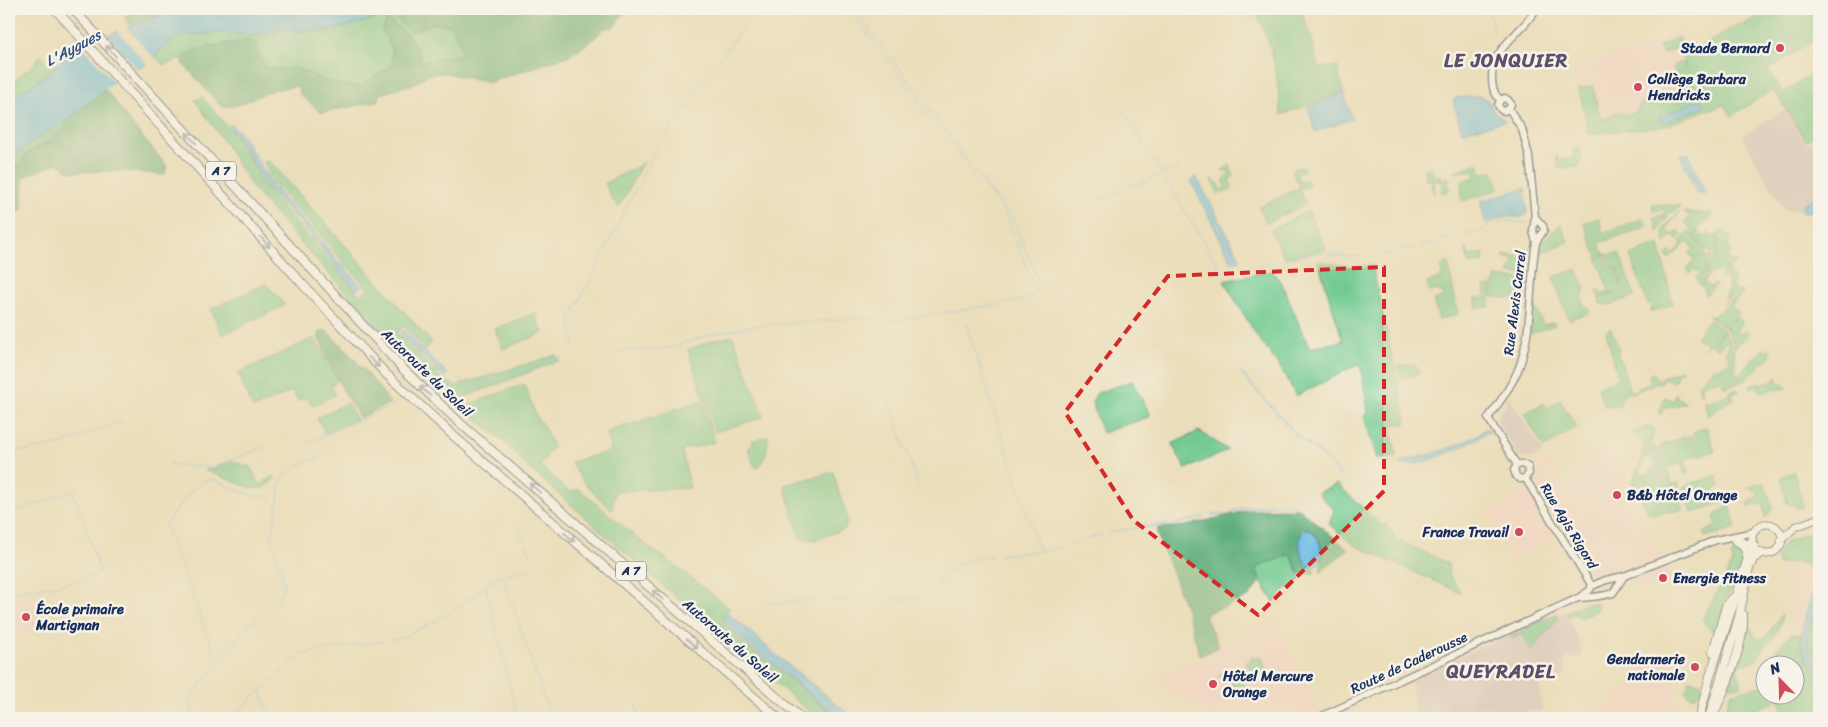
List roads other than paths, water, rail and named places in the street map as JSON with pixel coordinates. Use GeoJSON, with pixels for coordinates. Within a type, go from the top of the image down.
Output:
{"type":"FeatureCollection","features":[{"type":"Feature","properties":{"kind":"highway","name":"Autoroute du Soleil"},"geometry":{"type":"LineString","coordinates":[[55,9],[340,326],[400,388],[778,718]]}},
{"type":"Feature","properties":{"kind":"highway","name":"Autoroute du Soleil"},"geometry":{"type":"LineString","coordinates":[[73,9],[402,370],[461,424],[801,718]]}},
{"type":"Feature","properties":{"kind":"highway"},"geometry":{"type":"LineString","coordinates":[[1735,540],[1744,546],[1748,558]]}},
{"type":"Feature","properties":{"kind":"highway"},"geometry":{"type":"LineString","coordinates":[[1699,718],[1736,594],[1754,546]]}},
{"type":"Feature","properties":{"kind":"highway"},"geometry":{"type":"LineString","coordinates":[[1712,706],[1721,681],[1742,603],[1749,568],[1753,558],[1761,552]]}},
{"type":"Feature","properties":{"kind":"highway"},"geometry":{"type":"LineString","coordinates":[[1710,718],[1725,651],[1746,581]]}},
{"type":"Feature","properties":{"kind":"highway"},"geometry":{"type":"LineString","coordinates":[[1710,718],[1720,699],[1734,661],[1742,632],[1742,603]]}},
{"type":"Feature","properties":{"kind":"highway"},"geometry":{"type":"LineString","coordinates":[[1712,706],[1724,681],[1743,615]]}},
{"type":"Feature","properties":{"kind":"main road"},"geometry":{"type":"LineString","coordinates":[[1791,529],[1781,540],[1775,551],[1766,554],[1754,546],[1752,538],[1758,527],[1765,524],[1778,529],[1791,529],[1819,518]]}},
{"type":"Feature","properties":{"kind":"main road"},"geometry":{"type":"LineString","coordinates":[[1778,529],[1781,540]]}},
{"type":"Feature","properties":{"kind":"street"},"geometry":{"type":"LineString","coordinates":[[1536,9],[1524,25],[1501,48],[1493,64],[1492,71],[1493,90],[1500,100],[1505,98],[1511,104],[1509,109],[1522,129],[1529,156],[1537,225]]}},
{"type":"Feature","properties":{"kind":"street","name":"Rue Alexis Carrel"},"geometry":{"type":"LineString","coordinates":[[1488,418],[1511,385],[1520,365],[1526,336],[1537,235],[1533,229],[1537,225],[1544,230],[1537,235]]}},
{"type":"Feature","properties":{"kind":"street","name":"Rue Agis Rigord"},"geometry":{"type":"LineString","coordinates":[[1488,418],[1517,465]]}},
{"type":"Feature","properties":{"kind":"street","name":"Rue Agis Rigord"},"geometry":{"type":"LineString","coordinates":[[1524,464],[1528,467],[1529,473],[1525,478],[1520,479],[1516,476],[1514,470],[1517,465],[1524,464]]}},
{"type":"Feature","properties":{"kind":"street","name":"Rue Agis Rigord"},"geometry":{"type":"LineString","coordinates":[[1525,478],[1591,591]]}},
{"type":"Feature","properties":{"kind":"street"},"geometry":{"type":"LineString","coordinates":[[1591,591],[1612,580],[1722,538],[1754,532]]}},
{"type":"Feature","properties":{"kind":"street"},"geometry":{"type":"LineString","coordinates":[[1704,546],[1735,540],[1754,546]]}},
{"type":"Feature","properties":{"kind":"street"},"geometry":{"type":"LineString","coordinates":[[1591,591],[1601,597],[1613,593],[1624,576]]}},
{"type":"Feature","properties":{"kind":"street"},"geometry":{"type":"LineString","coordinates":[[1612,580],[1616,582],[1617,586]]}},
{"type":"Feature","properties":{"kind":"street","name":"Route de Caderousse"},"geometry":{"type":"LineString","coordinates":[[1318,718],[1591,591]]}},
{"type":"Feature","properties":{"kind":"water"},"geometry":{"type":"Polygon","coordinates":[[[179,9],[395,9],[392,14],[328,31],[282,29],[258,36],[221,32],[191,35],[183,33],[157,53],[146,65],[114,81],[68,120],[40,136],[9,159],[9,103],[19,93],[47,75],[60,62],[81,48],[110,34],[179,9]]]}},
{"type":"Feature","properties":{"kind":"water"},"geometry":{"type":"Polygon","coordinates":[[[1344,93],[1352,119],[1315,132],[1308,107],[1344,93]]]}},
{"type":"Feature","properties":{"kind":"water"},"geometry":{"type":"Polygon","coordinates":[[[1479,96],[1489,101],[1493,111],[1506,121],[1462,132],[1453,101],[1455,98],[1479,96]]]}},
{"type":"Feature","properties":{"kind":"water"},"geometry":{"type":"Polygon","coordinates":[[[1701,99],[1704,104],[1703,107],[1665,122],[1659,121],[1658,118],[1701,99]]]}},
{"type":"Feature","properties":{"kind":"water"},"geometry":{"type":"Polygon","coordinates":[[[231,124],[242,135],[273,186],[361,288],[356,290],[301,223],[269,189],[238,137],[229,126],[231,124]]]}},
{"type":"Feature","properties":{"kind":"water"},"geometry":{"type":"Polygon","coordinates":[[[1680,154],[1689,154],[1705,194],[1697,193],[1680,154]]]}},
{"type":"Feature","properties":{"kind":"water"},"geometry":{"type":"Polygon","coordinates":[[[1196,176],[1240,260],[1232,263],[1191,181],[1196,176]]]}},
{"type":"Feature","properties":{"kind":"water"},"geometry":{"type":"Polygon","coordinates":[[[1525,188],[1527,214],[1520,217],[1506,216],[1486,224],[1480,201],[1525,188]]]}},
{"type":"Feature","properties":{"kind":"water"},"geometry":{"type":"Polygon","coordinates":[[[1818,197],[1819,211],[1803,212],[1802,204],[1818,197]]]}},
{"type":"Feature","properties":{"kind":"water"},"geometry":{"type":"Polygon","coordinates":[[[403,330],[447,373],[445,378],[401,336],[400,334],[403,330]]]}},
{"type":"Feature","properties":{"kind":"water"},"geometry":{"type":"Polygon","coordinates":[[[1485,429],[1492,430],[1446,454],[1419,463],[1400,464],[1401,461],[1434,453],[1466,441],[1485,429]]]}},
{"type":"Feature","properties":{"kind":"water"},"geometry":{"type":"Polygon","coordinates":[[[1307,529],[1319,541],[1321,552],[1315,567],[1307,565],[1301,551],[1301,535],[1307,529]]]}},
{"type":"Feature","properties":{"kind":"water"},"geometry":{"type":"Polygon","coordinates":[[[1819,574],[1819,594],[1807,639],[1810,654],[1819,666],[1819,675],[1807,658],[1802,644],[1806,613],[1819,574]]]}},
{"type":"Feature","properties":{"kind":"water"},"geometry":{"type":"Polygon","coordinates":[[[727,613],[854,718],[839,718],[730,629],[722,619],[727,613]]]}},
{"type":"Feature","properties":{"kind":"waterway"},"geometry":{"type":"LineString","coordinates":[[663,138],[756,9]]}},
{"type":"Feature","properties":{"kind":"waterway"},"geometry":{"type":"LineString","coordinates":[[849,9],[939,129]]}},
{"type":"Feature","properties":{"kind":"waterway"},"geometry":{"type":"LineString","coordinates":[[854,9],[888,53]]}},
{"type":"Feature","properties":{"kind":"waterway"},"geometry":{"type":"LineString","coordinates":[[1488,9],[1494,34]]}},
{"type":"Feature","properties":{"kind":"waterway"},"geometry":{"type":"LineString","coordinates":[[891,57],[971,165]]}},
{"type":"Feature","properties":{"kind":"waterway"},"geometry":{"type":"LineString","coordinates":[[1123,110],[1222,272]]}},
{"type":"Feature","properties":{"kind":"waterway"},"geometry":{"type":"LineString","coordinates":[[615,351],[673,347],[712,334],[754,326],[860,318],[897,320],[1019,301],[1034,296],[1036,292],[1008,220],[997,202],[944,136]]}},
{"type":"Feature","properties":{"kind":"waterway"},"geometry":{"type":"LineString","coordinates":[[575,347],[570,320],[658,145]]}},
{"type":"Feature","properties":{"kind":"waterway"},"geometry":{"type":"LineString","coordinates":[[1097,200],[1178,168]]}},
{"type":"Feature","properties":{"kind":"waterway"},"geometry":{"type":"LineString","coordinates":[[976,170],[1014,222],[1042,289]]}},
{"type":"Feature","properties":{"kind":"waterway"},"geometry":{"type":"LineString","coordinates":[[1463,235],[1484,230],[1489,225],[1504,220],[1528,223]]}},
{"type":"Feature","properties":{"kind":"waterway"},"geometry":{"type":"LineString","coordinates":[[1439,241],[1458,237]]}},
{"type":"Feature","properties":{"kind":"waterway"},"geometry":{"type":"LineString","coordinates":[[1421,246],[1436,243]]}},
{"type":"Feature","properties":{"kind":"waterway"},"geometry":{"type":"LineString","coordinates":[[1402,250],[1413,248]]}},
{"type":"Feature","properties":{"kind":"waterway"},"geometry":{"type":"LineString","coordinates":[[1384,254],[1394,252]]}},
{"type":"Feature","properties":{"kind":"waterway"},"geometry":{"type":"LineString","coordinates":[[1287,260],[1318,253],[1346,257],[1361,256]]}},
{"type":"Feature","properties":{"kind":"waterway"},"geometry":{"type":"LineString","coordinates":[[1244,272],[1249,268],[1274,263]]}},
{"type":"Feature","properties":{"kind":"waterway"},"geometry":{"type":"LineString","coordinates":[[965,320],[1039,551]]}},
{"type":"Feature","properties":{"kind":"waterway"},"geometry":{"type":"LineString","coordinates":[[455,378],[460,379],[469,387],[502,378],[562,357]]}},
{"type":"Feature","properties":{"kind":"waterway"},"geometry":{"type":"LineString","coordinates":[[1241,373],[1300,439],[1325,457],[1340,475]]}},
{"type":"Feature","properties":{"kind":"waterway"},"geometry":{"type":"LineString","coordinates":[[440,385],[450,380]]}},
{"type":"Feature","properties":{"kind":"waterway"},"geometry":{"type":"LineString","coordinates":[[886,395],[919,486]]}},
{"type":"Feature","properties":{"kind":"waterway"},"geometry":{"type":"LineString","coordinates":[[307,443],[394,405],[398,401]]}},
{"type":"Feature","properties":{"kind":"waterway"},"geometry":{"type":"LineString","coordinates":[[9,453],[58,445],[123,421]]}},
{"type":"Feature","properties":{"kind":"waterway"},"geometry":{"type":"LineString","coordinates":[[169,464],[211,468],[265,447]]}},
{"type":"Feature","properties":{"kind":"waterway"},"geometry":{"type":"LineString","coordinates":[[195,718],[191,706],[194,693],[247,626],[276,601],[283,590],[284,584],[272,539],[281,482],[284,476],[294,468],[325,455]]}},
{"type":"Feature","properties":{"kind":"waterway"},"geometry":{"type":"LineString","coordinates":[[216,657],[165,524],[193,489],[203,481],[215,480],[242,492],[272,499]]}},
{"type":"Feature","properties":{"kind":"waterway"},"geometry":{"type":"LineString","coordinates":[[9,514],[75,490]]}},
{"type":"Feature","properties":{"kind":"waterway"},"geometry":{"type":"LineString","coordinates":[[9,592],[67,583],[100,571],[73,491]]}},
{"type":"Feature","properties":{"kind":"waterway"},"geometry":{"type":"LineString","coordinates":[[1228,512],[1246,507],[1292,504]]}},
{"type":"Feature","properties":{"kind":"waterway"},"geometry":{"type":"LineString","coordinates":[[1212,515],[1224,513]]}},
{"type":"Feature","properties":{"kind":"waterway"},"geometry":{"type":"LineString","coordinates":[[1175,524],[1204,517]]}},
{"type":"Feature","properties":{"kind":"waterway"},"geometry":{"type":"LineString","coordinates":[[1108,532],[1167,524]]}},
{"type":"Feature","properties":{"kind":"waterway"},"geometry":{"type":"LineString","coordinates":[[518,526],[532,559]]}},
{"type":"Feature","properties":{"kind":"waterway"},"geometry":{"type":"LineString","coordinates":[[1084,540],[1102,534]]}},
{"type":"Feature","properties":{"kind":"waterway"},"geometry":{"type":"LineString","coordinates":[[1067,545],[1076,542]]}},
{"type":"Feature","properties":{"kind":"waterway"},"geometry":{"type":"LineString","coordinates":[[1000,555],[1058,547]]}},
{"type":"Feature","properties":{"kind":"waterway"},"geometry":{"type":"LineString","coordinates":[[879,601],[920,598],[932,592],[945,574],[955,566],[967,561],[992,556]]}},
{"type":"Feature","properties":{"kind":"waterway"},"geometry":{"type":"LineString","coordinates":[[390,640],[403,637],[451,613],[497,577],[535,567]]}},
{"type":"Feature","properties":{"kind":"waterway"},"geometry":{"type":"LineString","coordinates":[[503,577],[551,718]]}},
{"type":"Feature","properties":{"kind":"waterway"},"geometry":{"type":"LineString","coordinates":[[486,587],[518,718]]}},
{"type":"Feature","properties":{"kind":"waterway"},"geometry":{"type":"LineString","coordinates":[[768,602],[778,603],[819,599]]}},
{"type":"Feature","properties":{"kind":"waterway"},"geometry":{"type":"LineString","coordinates":[[827,599],[870,601]]}},
{"type":"Feature","properties":{"kind":"waterway"},"geometry":{"type":"LineString","coordinates":[[271,718],[261,691],[300,656],[311,652],[384,641]]}},
{"type":"Feature","properties":{"kind":"waterway"},"geometry":{"type":"LineString","coordinates":[[230,718],[260,691]]}},
{"type":"Feature","properties":{"kind":"waterway"},"geometry":{"type":"LineString","coordinates":[[636,705],[639,718]]}},
{"type":"Feature","properties":{"kind":"place","name":"Stade Bernard"},"geometry":{"type":"Point","coordinates":[1780,48]}},
{"type":"Feature","properties":{"kind":"place","name":"Collège Barbara Hendricks"},"geometry":{"type":"Point","coordinates":[1638,87]}},
{"type":"Feature","properties":{"kind":"place","name":"B&b Hôtel Orange"},"geometry":{"type":"Point","coordinates":[1617,495]}},
{"type":"Feature","properties":{"kind":"place","name":"France Travail"},"geometry":{"type":"Point","coordinates":[1519,532]}},
{"type":"Feature","properties":{"kind":"place","name":"Energie fitness"},"geometry":{"type":"Point","coordinates":[1663,578]}},
{"type":"Feature","properties":{"kind":"place","name":"École primaire Martignan"},"geometry":{"type":"Point","coordinates":[26,617]}},
{"type":"Feature","properties":{"kind":"place","name":"Gendarmerie nationale"},"geometry":{"type":"Point","coordinates":[1695,667]}},
{"type":"Feature","properties":{"kind":"place","name":"Hôtel Mercure Orange"},"geometry":{"type":"Point","coordinates":[1213,684]}},
{"type":"Feature","properties":{"kind":"district","name":"LE JONQUIER"},"geometry":{"type":"Point","coordinates":[1506,60]}},
{"type":"Feature","properties":{"kind":"district","name":"QUEYRADEL"},"geometry":{"type":"Point","coordinates":[1501,671]}},
{"type":"Feature","properties":{"kind":"water label","name":"L'Aygues"},"geometry":{"type":"Point","coordinates":[73,48]}}]}
